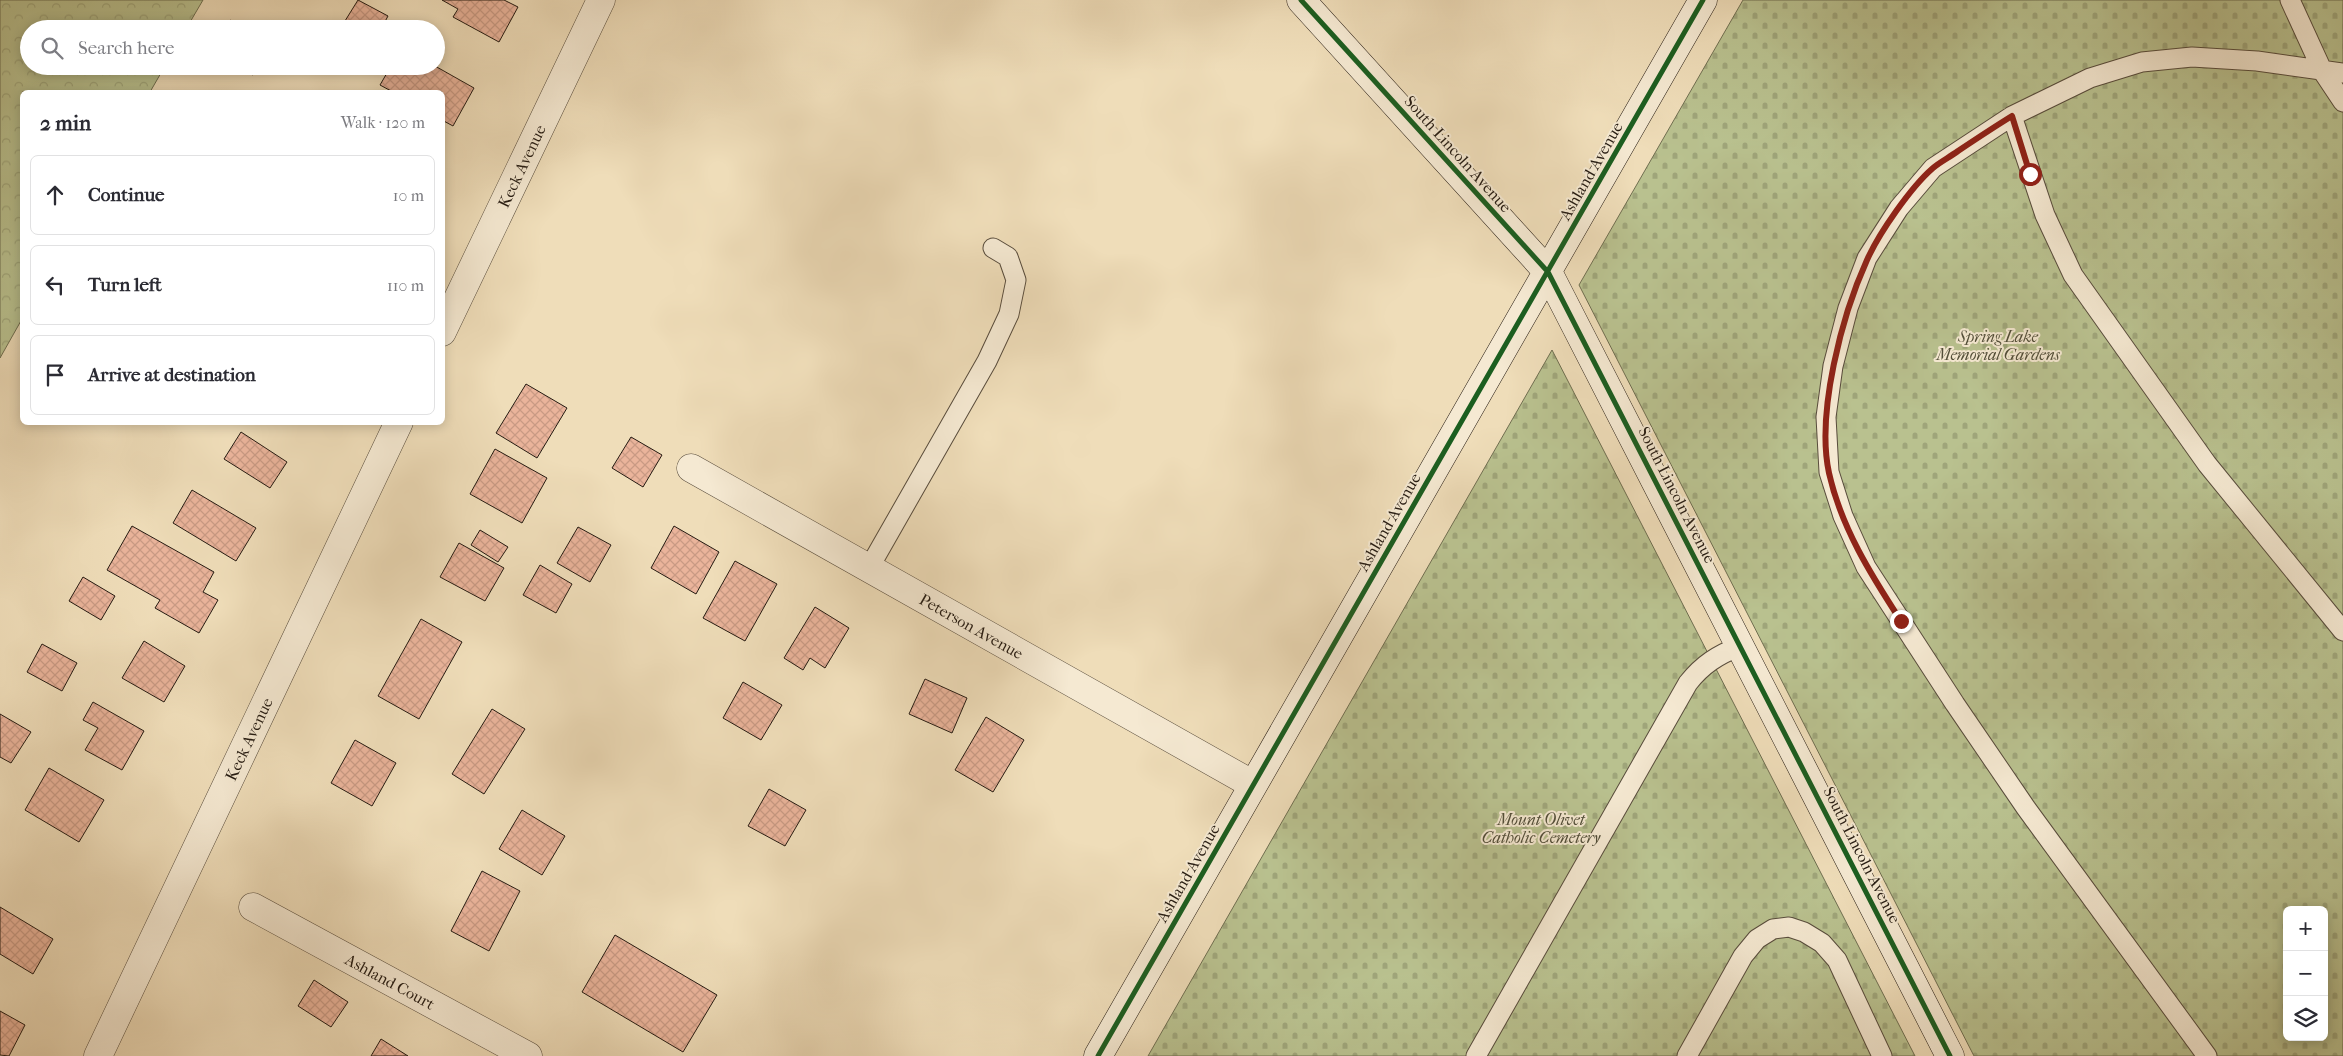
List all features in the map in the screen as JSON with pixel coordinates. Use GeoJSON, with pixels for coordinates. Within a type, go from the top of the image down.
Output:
{"type":"FeatureCollection","features":[{"type":"Feature","properties":{"kind":"street","name":"Keck Avenue"},"geometry":{"type":"LineString","coordinates":[[445,326],[601,0]]}},
{"type":"Feature","properties":{"kind":"street","name":"South Lincoln Avenue"},"geometry":{"type":"LineString","coordinates":[[1301,0],[1548,272],[1950,1056]]}},
{"type":"Feature","properties":{"kind":"street","name":"Ashland Avenue"},"geometry":{"type":"LineString","coordinates":[[1098,1056],[1252,784],[1548,272],[1700,1]]}},
{"type":"Feature","properties":{"kind":"street","name":"Keck Avenue"},"geometry":{"type":"LineString","coordinates":[[98,1056],[398,425]]}},
{"type":"Feature","properties":{"kind":"street","name":"Peterson Avenue"},"geometry":{"type":"LineString","coordinates":[[691,468],[1252,784]]}},
{"type":"Feature","properties":{"kind":"street","name":"Ashland Court"},"geometry":{"type":"LineString","coordinates":[[253,908],[528,1056]]}},
{"type":"Feature","properties":{"kind":"lane"},"geometry":{"type":"LineString","coordinates":[[2290,0],[2323,72],[2343,102]]}},
{"type":"Feature","properties":{"kind":"lane"},"geometry":{"type":"LineString","coordinates":[[2207,1056],[2026,808],[1866,568],[1844,516],[1829,472],[1826,417],[1834,366],[1848,308],[1868,258],[1899,208],[1933,168],[2012,116],[2090,78],[2142,62],[2202,57],[2257,60],[2323,72],[2343,73]]}},
{"type":"Feature","properties":{"kind":"lane"},"geometry":{"type":"LineString","coordinates":[[2012,116],[2044,215],[2073,275],[2207,464],[2343,631]]}},
{"type":"Feature","properties":{"kind":"lane"},"geometry":{"type":"LineString","coordinates":[[869,568],[987,361],[1008,314],[1016,280],[1008,258],[993,248]]}},
{"type":"Feature","properties":{"kind":"lane"},"geometry":{"type":"LineString","coordinates":[[1476,1056],[1688,683],[1699,668],[1717,655],[1740,646]]}},
{"type":"Feature","properties":{"kind":"lane"},"geometry":{"type":"LineString","coordinates":[[1687,1056],[1743,956],[1757,939],[1772,929],[1789,927],[1804,932],[1822,943],[1837,960],[1882,1056]]}},
{"type":"Feature","properties":{"kind":"green space"},"geometry":{"type":"Polygon","coordinates":[[[0,0],[203,0],[191,20],[20,20],[20,75],[160,75],[151,90],[20,90],[20,323],[0,358],[0,0]]]}},
{"type":"Feature","properties":{"kind":"green space","name":"Spring Lake Memorial Gardens"},"geometry":{"type":"Polygon","coordinates":[[[1743,0],[2343,0],[2343,1056],[1974,1056],[1579,285],[1743,0]]]}},
{"type":"Feature","properties":{"kind":"green space","name":"Mount Olivet Catholic Cemetery"},"geometry":{"type":"Polygon","coordinates":[[[1552,350],[1915,1056],[1148,1056],[1552,350]]]}},
{"type":"Feature","properties":{"kind":"building"},"geometry":{"type":"Polygon","coordinates":[[[358,0],[388,16],[386,20],[346,20],[358,0]]]}},
{"type":"Feature","properties":{"kind":"building"},"geometry":{"type":"Polygon","coordinates":[[[442,0],[504,0],[518,7],[499,42],[453,17],[458,9],[442,0]]]}},
{"type":"Feature","properties":{"kind":"building"},"geometry":{"type":"Polygon","coordinates":[[[445,72],[474,88],[453,126],[445,122],[445,90],[389,90],[380,85],[386,75],[445,75],[445,72]]]}},
{"type":"Feature","properties":{"kind":"building"},"geometry":{"type":"Polygon","coordinates":[[[526,384],[567,408],[537,458],[496,433],[526,384]]]}},
{"type":"Feature","properties":{"kind":"building"},"geometry":{"type":"Polygon","coordinates":[[[241,432],[287,462],[270,488],[224,459],[241,432]]]}},
{"type":"Feature","properties":{"kind":"building"},"geometry":{"type":"Polygon","coordinates":[[[631,437],[662,455],[643,487],[612,468],[631,437]]]}},
{"type":"Feature","properties":{"kind":"building"},"geometry":{"type":"Polygon","coordinates":[[[495,449],[547,478],[522,523],[470,494],[495,449]]]}},
{"type":"Feature","properties":{"kind":"building"},"geometry":{"type":"Polygon","coordinates":[[[192,490],[256,528],[236,561],[173,523],[192,490]]]}},
{"type":"Feature","properties":{"kind":"building"},"geometry":{"type":"Polygon","coordinates":[[[132,526],[214,572],[203,592],[218,600],[199,633],[155,608],[160,600],[107,570],[132,526]]]}},
{"type":"Feature","properties":{"kind":"building"},"geometry":{"type":"Polygon","coordinates":[[[674,526],[719,552],[696,594],[651,568],[674,526]]]}},
{"type":"Feature","properties":{"kind":"building"},"geometry":{"type":"Polygon","coordinates":[[[578,527],[611,545],[590,582],[557,563],[578,527]]]}},
{"type":"Feature","properties":{"kind":"building"},"geometry":{"type":"Polygon","coordinates":[[[480,530],[508,547],[498,562],[471,545],[480,530]]]}},
{"type":"Feature","properties":{"kind":"building"},"geometry":{"type":"Polygon","coordinates":[[[459,543],[504,568],[485,601],[440,577],[459,543]]]}},
{"type":"Feature","properties":{"kind":"building"},"geometry":{"type":"Polygon","coordinates":[[[735,561],[777,584],[745,641],[703,618],[735,561]]]}},
{"type":"Feature","properties":{"kind":"building"},"geometry":{"type":"Polygon","coordinates":[[[540,565],[572,584],[556,613],[523,595],[540,565]]]}},
{"type":"Feature","properties":{"kind":"building"},"geometry":{"type":"Polygon","coordinates":[[[83,577],[115,596],[101,620],[69,601],[83,577]]]}},
{"type":"Feature","properties":{"kind":"building"},"geometry":{"type":"Polygon","coordinates":[[[815,607],[849,628],[825,668],[810,658],[803,670],[784,658],[815,607]]]}},
{"type":"Feature","properties":{"kind":"building"},"geometry":{"type":"Polygon","coordinates":[[[421,619],[462,642],[419,719],[378,696],[421,619]]]}},
{"type":"Feature","properties":{"kind":"building"},"geometry":{"type":"Polygon","coordinates":[[[144,641],[185,666],[164,702],[122,678],[144,641]]]}},
{"type":"Feature","properties":{"kind":"building"},"geometry":{"type":"Polygon","coordinates":[[[42,644],[77,663],[62,691],[27,672],[42,644]]]}},
{"type":"Feature","properties":{"kind":"building"},"geometry":{"type":"Polygon","coordinates":[[[925,679],[967,698],[952,733],[909,714],[925,679]]]}},
{"type":"Feature","properties":{"kind":"building"},"geometry":{"type":"Polygon","coordinates":[[[743,682],[782,705],[761,740],[723,718],[743,682]]]}},
{"type":"Feature","properties":{"kind":"building"},"geometry":{"type":"Polygon","coordinates":[[[93,702],[144,731],[122,770],[85,750],[98,728],[83,720],[93,702]]]}},
{"type":"Feature","properties":{"kind":"building"},"geometry":{"type":"Polygon","coordinates":[[[492,709],[525,729],[484,794],[452,774],[492,709]]]}},
{"type":"Feature","properties":{"kind":"building"},"geometry":{"type":"Polygon","coordinates":[[[0,714],[31,732],[11,763],[0,757],[0,714]]]}},
{"type":"Feature","properties":{"kind":"building"},"geometry":{"type":"Polygon","coordinates":[[[986,717],[1024,740],[993,792],[955,770],[986,717]]]}},
{"type":"Feature","properties":{"kind":"building"},"geometry":{"type":"Polygon","coordinates":[[[355,740],[396,763],[372,806],[331,783],[355,740]]]}},
{"type":"Feature","properties":{"kind":"building"},"geometry":{"type":"Polygon","coordinates":[[[49,768],[104,800],[79,842],[25,810],[49,768]]]}},
{"type":"Feature","properties":{"kind":"building"},"geometry":{"type":"Polygon","coordinates":[[[769,789],[806,810],[785,846],[748,826],[769,789]]]}},
{"type":"Feature","properties":{"kind":"building"},"geometry":{"type":"Polygon","coordinates":[[[522,810],[565,836],[542,875],[499,849],[522,810]]]}},
{"type":"Feature","properties":{"kind":"building"},"geometry":{"type":"Polygon","coordinates":[[[482,871],[520,891],[489,951],[451,931],[482,871]]]}},
{"type":"Feature","properties":{"kind":"building"},"geometry":{"type":"Polygon","coordinates":[[[0,907],[53,939],[33,974],[0,954],[0,907]]]}},
{"type":"Feature","properties":{"kind":"building"},"geometry":{"type":"Polygon","coordinates":[[[615,935],[717,995],[683,1052],[582,992],[615,935]]]}},
{"type":"Feature","properties":{"kind":"building"},"geometry":{"type":"Polygon","coordinates":[[[314,980],[348,1002],[331,1027],[298,1006],[314,980]]]}},
{"type":"Feature","properties":{"kind":"building"},"geometry":{"type":"Polygon","coordinates":[[[0,1011],[25,1025],[9,1056],[0,1055],[0,1011]]]}},
{"type":"Feature","properties":{"kind":"building"},"geometry":{"type":"Polygon","coordinates":[[[381,1039],[408,1056],[371,1056],[381,1039]]]}},
{"type":"Feature","properties":{"kind":"cycle path"},"geometry":{"type":"LineString","coordinates":[[1301,0],[1548,272],[1950,1056]]}},
{"type":"Feature","properties":{"kind":"cycle path"},"geometry":{"type":"LineString","coordinates":[[1098,1056],[1703,0]]}},
{"type":"Feature","properties":{"kind":"route"},"geometry":{"type":"LineString","coordinates":[[1901,621],[1866,568],[1844,516],[1829,472],[1826,417],[1834,366],[1848,308],[1868,258],[1899,208],[1933,168],[2012,116],[2030,174]]}}]}
